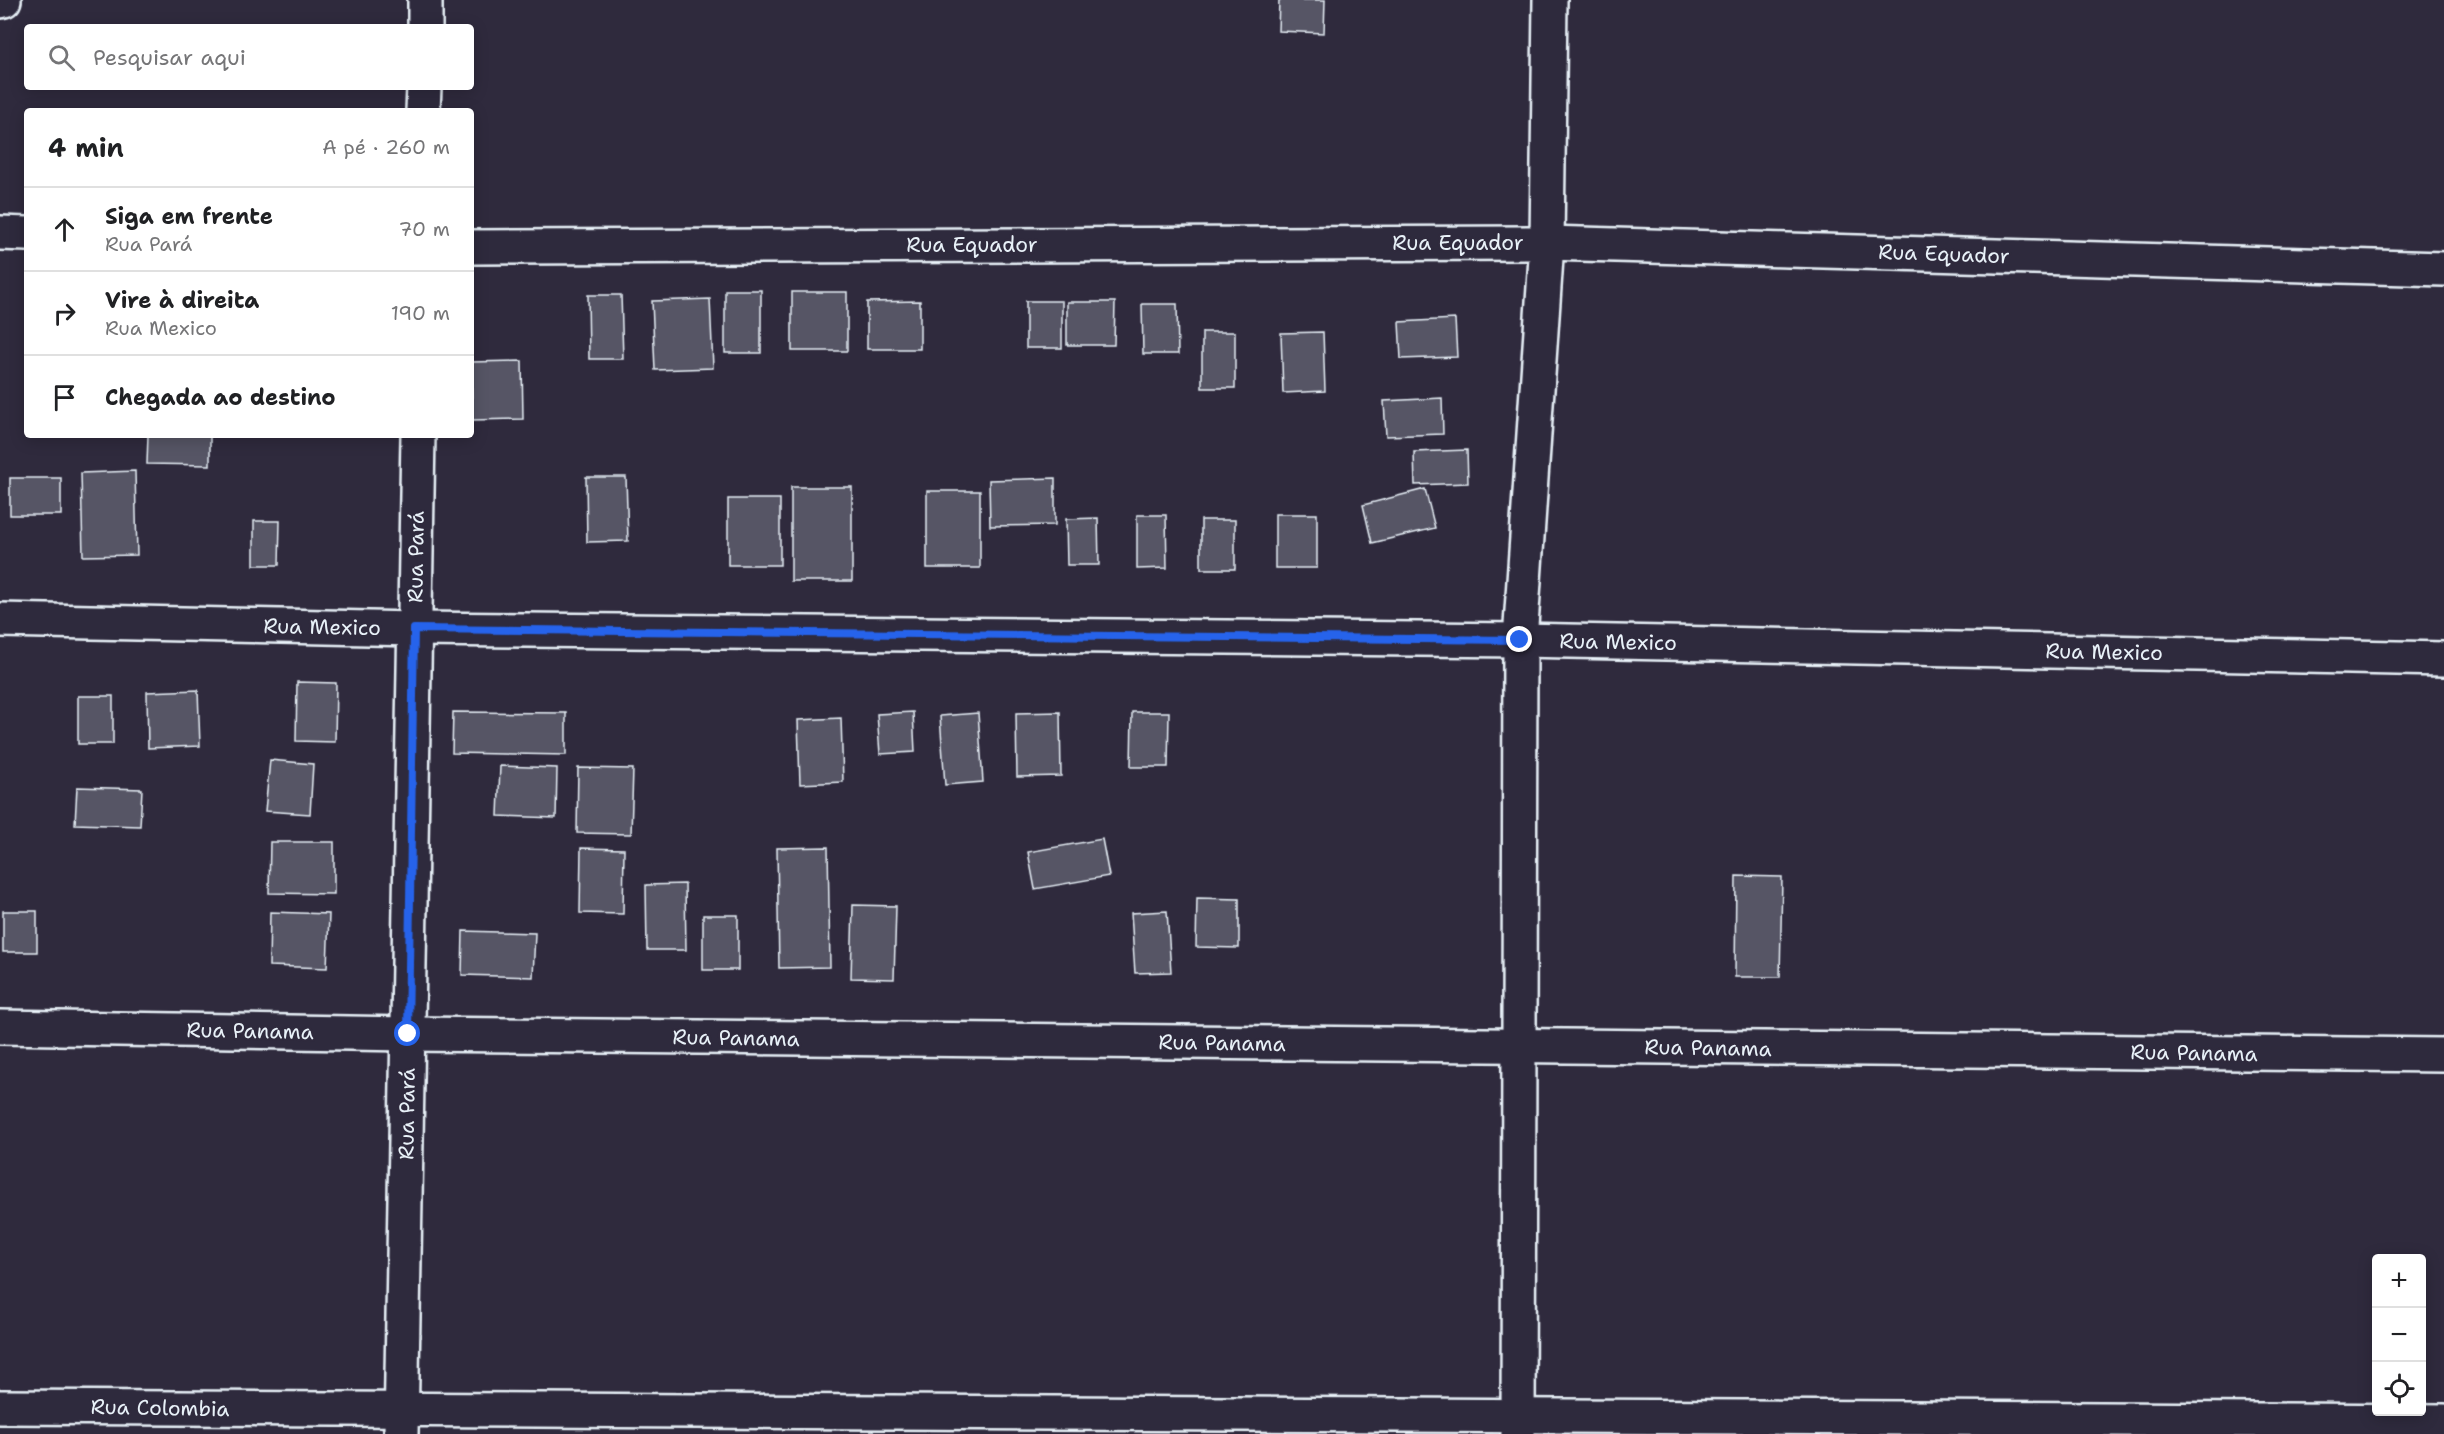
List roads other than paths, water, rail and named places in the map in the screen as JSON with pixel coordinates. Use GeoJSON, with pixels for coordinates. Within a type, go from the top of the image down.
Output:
{"type":"FeatureCollection","features":[{"type":"Feature","properties":{"kind":"street"},"geometry":{"type":"LineString","coordinates":[[425,0],[425,24]]}},
{"type":"Feature","properties":{"kind":"street"},"geometry":{"type":"LineString","coordinates":[[1518,1425],[1520,640],[1547,243],[1550,0]]}},
{"type":"Feature","properties":{"kind":"street"},"geometry":{"type":"LineString","coordinates":[[423,108],[424,90]]}},
{"type":"Feature","properties":{"kind":"street"},"geometry":{"type":"LineString","coordinates":[[0,233],[24,234]]}},
{"type":"Feature","properties":{"kind":"street","name":"Rua Equador"},"geometry":{"type":"LineString","coordinates":[[474,247],[1547,243],[2444,269]]}},
{"type":"Feature","properties":{"kind":"street","name":"Rua Pará"},"geometry":{"type":"LineString","coordinates":[[401,1422],[418,438]]}},
{"type":"Feature","properties":{"kind":"street","name":"Rua Mexico"},"geometry":{"type":"LineString","coordinates":[[0,620],[414,629],[1520,640],[2444,659]]}},
{"type":"Feature","properties":{"kind":"street","name":"Rua Panama"},"geometry":{"type":"LineString","coordinates":[[0,1027],[408,1034],[2444,1055]]}},
{"type":"Feature","properties":{"kind":"street","name":"Rua Colombia"},"geometry":{"type":"LineString","coordinates":[[0,1407],[401,1422],[1518,1425],[2444,1421]]}}]}
